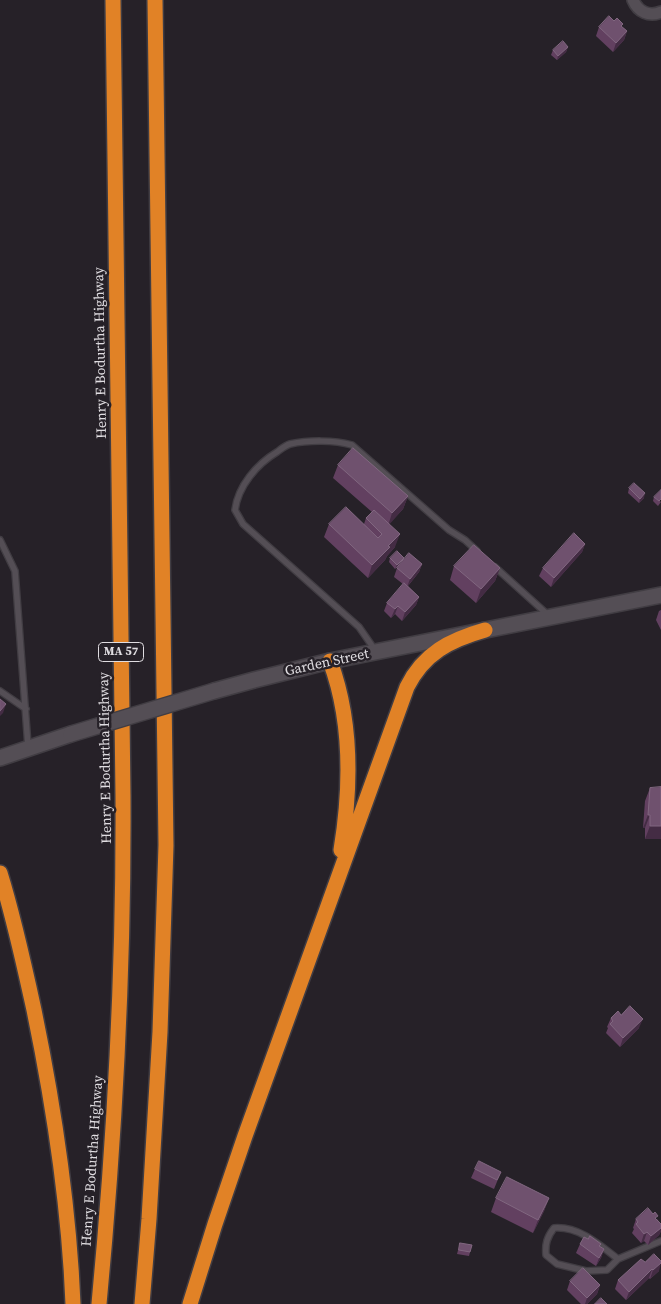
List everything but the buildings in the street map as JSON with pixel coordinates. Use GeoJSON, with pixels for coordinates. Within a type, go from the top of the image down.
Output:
{"type":"FeatureCollection","features":[{"type":"Feature","properties":{"kind":"highway","name":"Henry E Bodurtha Highway"},"geometry":{"type":"LineString","coordinates":[[99,1304],[106,1226],[116,1058],[123,881],[112,0]]}},
{"type":"Feature","properties":{"kind":"highway","name":"MA 57"},"geometry":{"type":"LineString","coordinates":[[142,1304],[160,1032],[166,845],[155,0]]}},
{"type":"Feature","properties":{"kind":"highway"},"geometry":{"type":"LineString","coordinates":[[190,1304],[233,1171],[412,676],[426,659],[444,647],[464,637],[485,630]]}},
{"type":"Feature","properties":{"kind":"highway"},"geometry":{"type":"LineString","coordinates":[[324,917],[334,883],[343,835],[347,765],[345,729],[337,684],[330,661]]}},
{"type":"Feature","properties":{"kind":"highway"},"geometry":{"type":"LineString","coordinates":[[0,873],[8,898],[28,982],[48,1083],[66,1204],[73,1304]]}},
{"type":"Feature","properties":{"kind":"highway"},"geometry":{"type":"LineString","coordinates":[[0,878],[8,898]]}},
{"type":"Feature","properties":{"kind":"street"},"geometry":{"type":"LineString","coordinates":[[633,0],[644,13],[653,14],[661,12]]}},
{"type":"Feature","properties":{"kind":"street","name":"Garden Street"},"geometry":{"type":"LineString","coordinates":[[0,758],[28,747],[214,691],[330,661],[661,595]]}},
{"type":"Feature","properties":{"kind":"lane"},"geometry":{"type":"LineString","coordinates":[[376,652],[359,626],[243,524],[235,510],[240,492],[248,479],[266,458],[288,444],[332,441],[352,445],[485,558]]}},
{"type":"Feature","properties":{"kind":"lane"},"geometry":{"type":"LineString","coordinates":[[0,540],[16,571],[28,747]]}},
{"type":"Feature","properties":{"kind":"lane"},"geometry":{"type":"LineString","coordinates":[[491,564],[550,617]]}},
{"type":"Feature","properties":{"kind":"lane"},"geometry":{"type":"LineString","coordinates":[[0,692],[26,710]]}},
{"type":"Feature","properties":{"kind":"lane"},"geometry":{"type":"LineString","coordinates":[[618,1260],[604,1248],[574,1230],[554,1228],[549,1234],[545,1245],[546,1255],[557,1264],[586,1271],[607,1270],[618,1260],[661,1241]]}}]}
